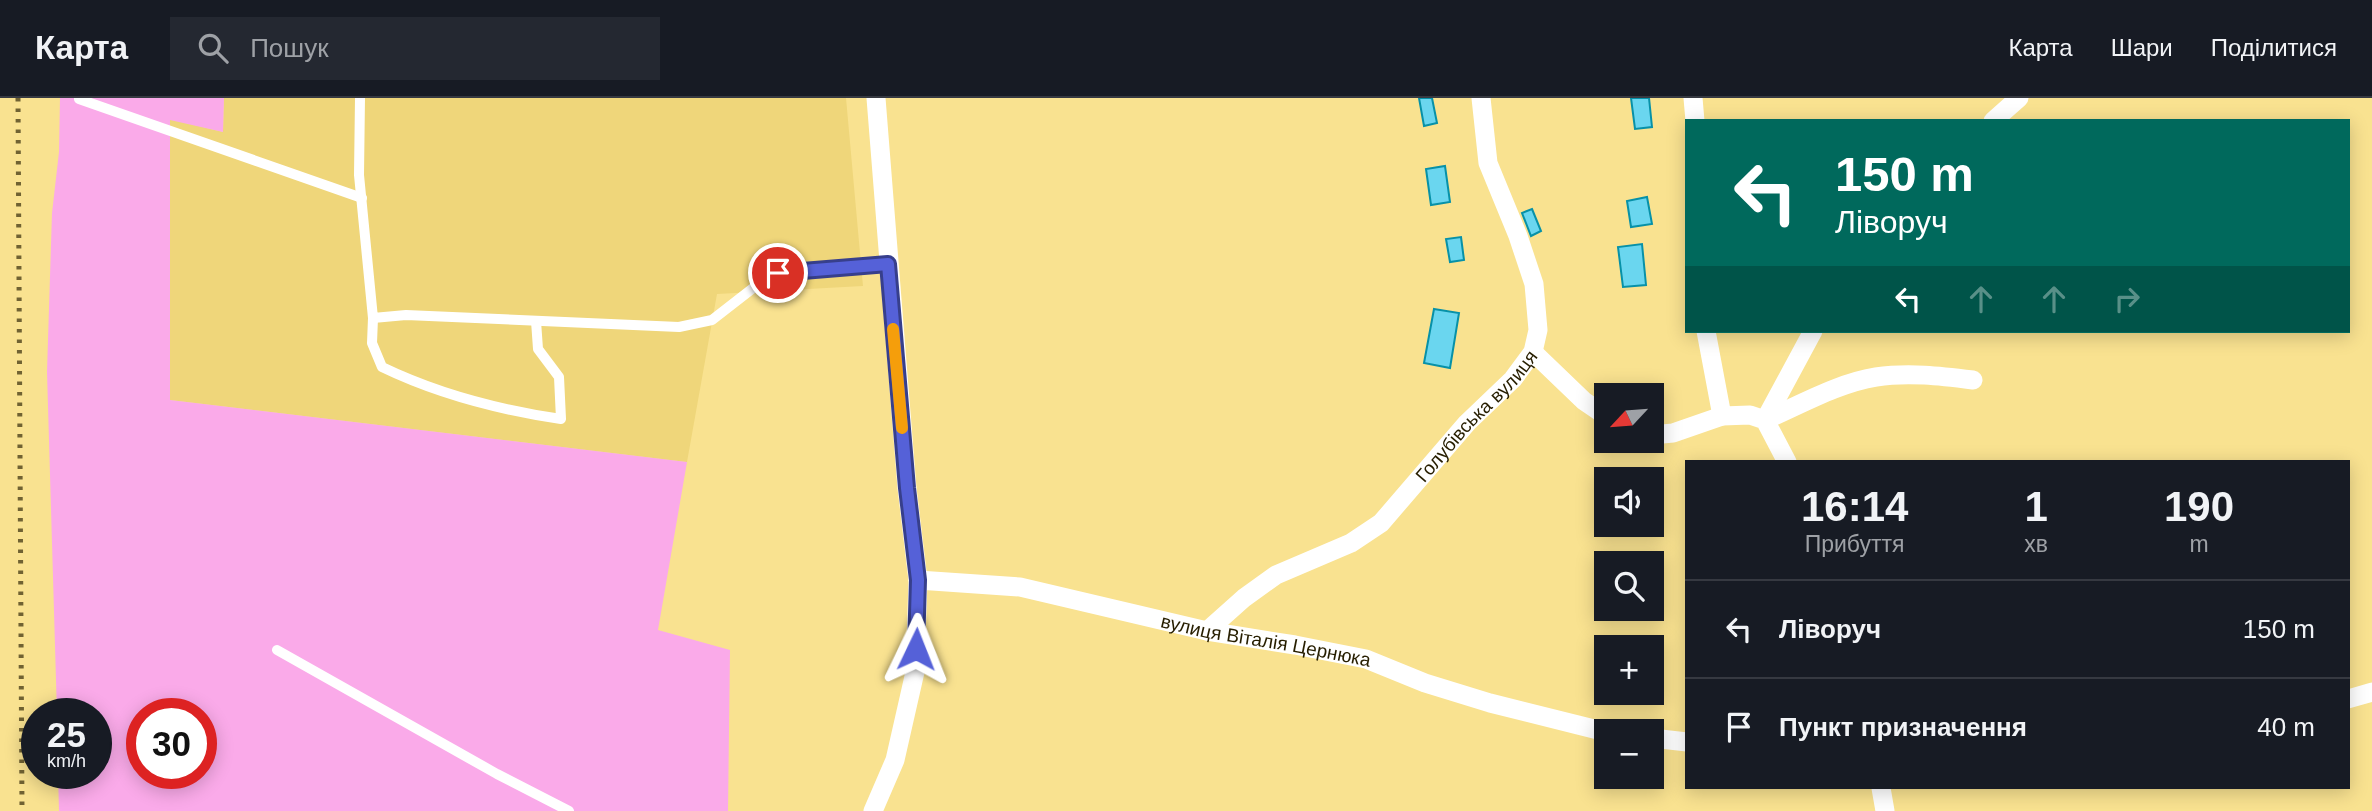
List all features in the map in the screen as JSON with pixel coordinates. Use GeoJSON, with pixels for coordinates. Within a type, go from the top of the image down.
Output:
{"type":"FeatureCollection","features":[{"type":"Feature","properties":{"kind":"street"},"geometry":{"type":"LineString","coordinates":[[873,811],[895,760],[915,672],[918,580],[907,488],[876,98]]}},
{"type":"Feature","properties":{"kind":"street","name":"Голубівська вулиця"},"geometry":{"type":"LineString","coordinates":[[1207,631],[1244,598],[1276,575],[1351,543],[1381,523],[1467,423],[1513,379],[1533,352],[1538,330],[1534,284],[1518,236],[1488,163],[1481,98]]}},
{"type":"Feature","properties":{"kind":"street"},"geometry":{"type":"LineString","coordinates":[[1693,98],[1695,119]]}},
{"type":"Feature","properties":{"kind":"street"},"geometry":{"type":"LineString","coordinates":[[1995,119],[2019,98]]}},
{"type":"Feature","properties":{"kind":"street"},"geometry":{"type":"LineString","coordinates":[[1706,333],[1722,416]]}},
{"type":"Feature","properties":{"kind":"street"},"geometry":{"type":"LineString","coordinates":[[1765,420],[1812,333]]}},
{"type":"Feature","properties":{"kind":"street"},"geometry":{"type":"LineString","coordinates":[[1533,352],[1594,407]]}},
{"type":"Feature","properties":{"kind":"street"},"geometry":{"type":"LineString","coordinates":[[1765,420],[1873,377],[1903,374],[1973,380]]}},
{"type":"Feature","properties":{"kind":"street"},"geometry":{"type":"LineString","coordinates":[[1664,434],[1722,416],[1751,415],[1765,420],[1786,460]]}},
{"type":"Feature","properties":{"kind":"street","name":"вулиця Віталія Цернюка"},"geometry":{"type":"LineString","coordinates":[[918,580],[1020,587],[1207,631],[1366,659],[1425,683],[1490,703],[1594,729]]}},
{"type":"Feature","properties":{"kind":"street"},"geometry":{"type":"LineString","coordinates":[[2350,698],[2372,692]]}},
{"type":"Feature","properties":{"kind":"street"},"geometry":{"type":"LineString","coordinates":[[1664,739],[1685,741]]}},
{"type":"Feature","properties":{"kind":"street"},"geometry":{"type":"LineString","coordinates":[[1881,789],[1885,811]]}},
{"type":"Feature","properties":{"kind":"lane"},"geometry":{"type":"LineString","coordinates":[[360,98],[359,174],[373,318],[372,343],[382,367],[405,378],[469,399],[525,414],[561,419],[559,377],[538,349],[536,321]]}},
{"type":"Feature","properties":{"kind":"lane"},"geometry":{"type":"LineString","coordinates":[[79,99],[362,198]]}},
{"type":"Feature","properties":{"kind":"lane"},"geometry":{"type":"LineString","coordinates":[[373,318],[406,315],[679,327],[712,320],[757,285],[778,273],[888,264]]}},
{"type":"Feature","properties":{"kind":"lane"},"geometry":{"type":"LineString","coordinates":[[276,650],[497,774],[569,811]]}},
{"type":"Feature","properties":{"kind":"shaded area"},"geometry":{"type":"Polygon","coordinates":[[[60,98],[224,98],[223,132],[170,120],[170,400],[687,462],[658,630],[730,650],[728,811],[59,811],[58,789],[112,789],[112,698],[57,698],[47,372],[52,213],[59,152],[60,98]]]}},
{"type":"Feature","properties":{"kind":"shaded area"},"geometry":{"type":"Polygon","coordinates":[[[224,98],[846,98],[863,286],[717,294],[687,462],[170,400],[170,119],[223,132],[224,98]]]}},
{"type":"Feature","properties":{"kind":"building"},"geometry":{"type":"Polygon","coordinates":[[[1419,98],[1432,98],[1437,123],[1424,126],[1419,98]]]}},
{"type":"Feature","properties":{"kind":"building"},"geometry":{"type":"Polygon","coordinates":[[[1631,98],[1649,98],[1652,127],[1635,129],[1631,98]]]}},
{"type":"Feature","properties":{"kind":"building"},"geometry":{"type":"Polygon","coordinates":[[[1445,166],[1450,202],[1431,205],[1426,169],[1445,166]]]}},
{"type":"Feature","properties":{"kind":"building"},"geometry":{"type":"Polygon","coordinates":[[[1647,197],[1652,224],[1631,227],[1627,201],[1647,197]]]}},
{"type":"Feature","properties":{"kind":"building"},"geometry":{"type":"Polygon","coordinates":[[[1532,209],[1541,231],[1531,236],[1522,213],[1532,209]]]}},
{"type":"Feature","properties":{"kind":"building"},"geometry":{"type":"Polygon","coordinates":[[[1461,237],[1464,260],[1450,262],[1446,239],[1461,237]]]}},
{"type":"Feature","properties":{"kind":"building"},"geometry":{"type":"Polygon","coordinates":[[[1642,244],[1646,285],[1623,287],[1618,247],[1642,244]]]}},
{"type":"Feature","properties":{"kind":"building"},"geometry":{"type":"Polygon","coordinates":[[[1434,309],[1459,313],[1450,368],[1424,363],[1434,309]]]}},
{"type":"Feature","properties":{"kind":"railway"},"geometry":{"type":"LineString","coordinates":[[18,98],[22,811]]}},
{"type":"Feature","properties":{"kind":"slow traffic"},"geometry":{"type":"LineString","coordinates":[[893,329],[902,428]]}},
{"type":"Feature","properties":{"kind":"route"},"geometry":{"type":"LineString","coordinates":[[778,273],[888,264],[907,488],[918,580],[916,649]]}}]}
